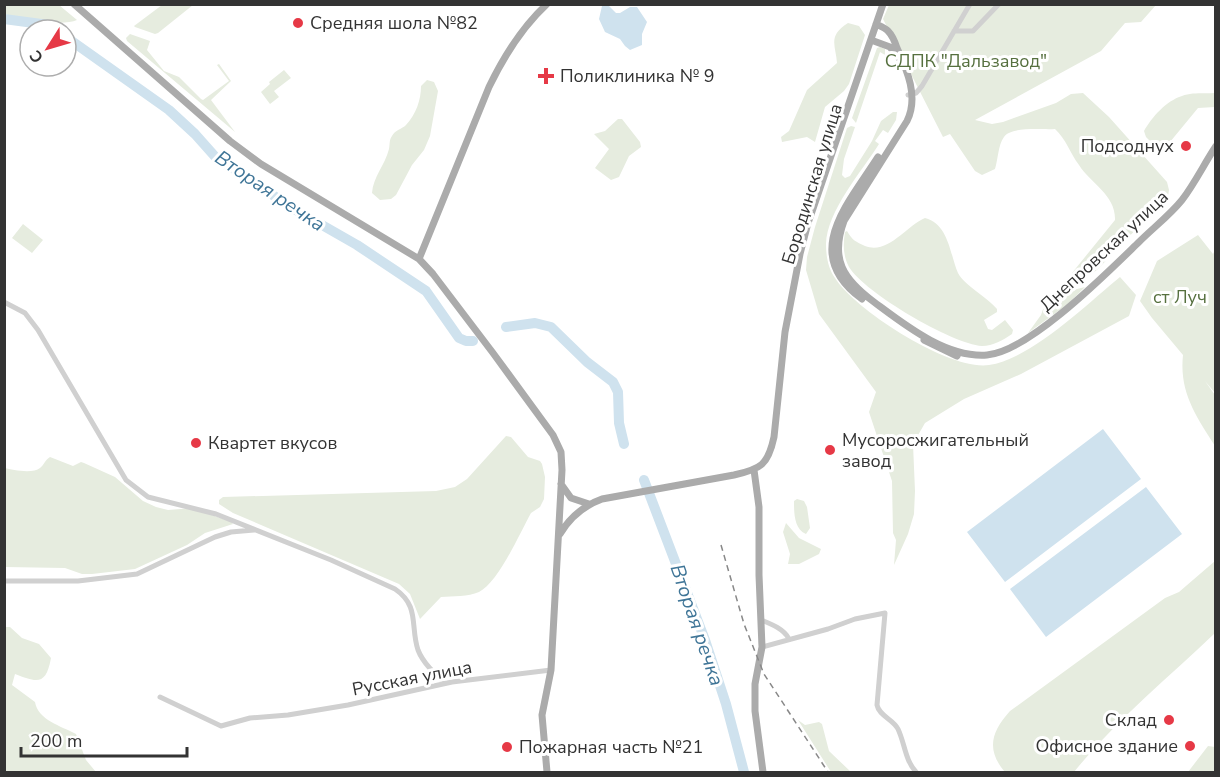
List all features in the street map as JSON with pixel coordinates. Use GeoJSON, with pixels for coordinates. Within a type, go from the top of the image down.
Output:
{"type":"FeatureCollection","features":[{"type":"Feature","properties":{"kind":"main road"},"geometry":{"type":"LineString","coordinates":[[74,4],[230,141],[261,164],[419,259],[433,274],[553,435],[561,452],[561,484],[551,670],[542,723],[548,772]]}},
{"type":"Feature","properties":{"kind":"main road"},"geometry":{"type":"LineString","coordinates":[[419,259],[480,107],[502,59],[528,24],[547,4]]}},
{"type":"Feature","properties":{"kind":"main road","name":"Бородинская улица"},"geometry":{"type":"LineString","coordinates":[[754,472],[767,466],[775,451],[788,331],[806,245],[885,4]]}},
{"type":"Feature","properties":{"kind":"main road","name":"Днепровская улица"},"geometry":{"type":"LineString","coordinates":[[878,25],[890,32],[905,67],[911,111],[844,221],[839,234],[837,254],[845,272],[858,290],[892,315],[952,350],[967,354],[989,355],[1001,352],[1038,330],[1078,299],[1180,202],[1215,146]]}},
{"type":"Feature","properties":{"kind":"main road","name":"Днепровская улица"},"geometry":{"type":"LineString","coordinates":[[873,40],[890,47],[898,57],[910,95],[903,119],[838,221],[833,233],[832,256],[839,275],[854,293],[889,319],[935,347],[957,356],[969,359],[1003,356],[1049,327],[1080,302],[1181,204],[1215,151]]}},
{"type":"Feature","properties":{"kind":"main road"},"geometry":{"type":"LineString","coordinates":[[560,535],[567,523],[590,504],[607,497],[754,472],[759,507],[762,647],[755,684],[755,718],[763,772]]}},
{"type":"Feature","properties":{"kind":"main road"},"geometry":{"type":"LineString","coordinates":[[561,484],[572,498],[590,504]]}},
{"type":"Feature","properties":{"kind":"street"},"geometry":{"type":"LineString","coordinates":[[910,95],[922,86],[970,4]]}},
{"type":"Feature","properties":{"kind":"street"},"geometry":{"type":"LineString","coordinates":[[954,31],[973,31],[999,4]]}},
{"type":"Feature","properties":{"kind":"street"},"geometry":{"type":"LineString","coordinates":[[4,302],[24,313],[39,330],[126,480],[148,497],[216,514],[331,560],[403,595],[412,610],[418,651],[422,659],[445,683]]}},
{"type":"Feature","properties":{"kind":"street"},"geometry":{"type":"LineString","coordinates":[[4,581],[78,581],[137,574],[215,537],[231,532],[256,530]]}},
{"type":"Feature","properties":{"kind":"street"},"geometry":{"type":"LineString","coordinates":[[762,647],[855,619],[885,613],[877,705],[880,712],[897,729],[908,762],[916,772]]}},
{"type":"Feature","properties":{"kind":"street"},"geometry":{"type":"LineString","coordinates":[[761,620],[782,632],[789,639]]}},
{"type":"Feature","properties":{"kind":"street","name":"Русская улица"},"geometry":{"type":"LineString","coordinates":[[160,697],[221,726],[250,718],[280,716],[348,705],[445,683],[551,670]]}},
{"type":"Feature","properties":{"kind":"green space"},"geometry":{"type":"Polygon","coordinates":[[[4,5],[59,5],[75,18],[21,18],[5,14],[4,5]]]}},
{"type":"Feature","properties":{"kind":"green space"},"geometry":{"type":"Polygon","coordinates":[[[162,5],[193,5],[158,33],[134,26],[162,5]]]}},
{"type":"Feature","properties":{"kind":"green space","name":"СДПК \"Дальзавод\""},"geometry":{"type":"Polygon","coordinates":[[[889,5],[1156,5],[1141,22],[1125,23],[1101,51],[975,120],[992,124],[1003,122],[1056,103],[1071,94],[1083,93],[1109,117],[1167,182],[1168,196],[1098,269],[1093,273],[1073,279],[1072,273],[1115,220],[1114,211],[1107,197],[1084,172],[1055,129],[1013,131],[1004,137],[1000,144],[995,169],[982,175],[975,171],[950,134],[943,137],[883,19],[889,5]]]}},
{"type":"Feature","properties":{"kind":"green space"},"geometry":{"type":"Polygon","coordinates":[[[848,23],[859,26],[865,35],[849,84],[825,107],[815,142],[807,137],[782,142],[781,137],[789,131],[807,90],[837,63],[835,37],[837,32],[848,23]]]}},
{"type":"Feature","properties":{"kind":"green space"},"geometry":{"type":"Polygon","coordinates":[[[130,34],[150,41],[147,50],[164,71],[179,77],[203,100],[229,81],[217,65],[219,64],[231,81],[211,100],[235,132],[127,41],[126,38],[130,34]]]}},
{"type":"Feature","properties":{"kind":"green space"},"geometry":{"type":"Polygon","coordinates":[[[877,48],[885,49],[885,55],[880,52],[856,123],[852,118],[877,48]]]}},
{"type":"Feature","properties":{"kind":"green space"},"geometry":{"type":"Polygon","coordinates":[[[284,70],[291,78],[274,91],[279,97],[270,104],[261,92],[284,70]]]}},
{"type":"Feature","properties":{"kind":"green space"},"geometry":{"type":"Polygon","coordinates":[[[427,80],[434,82],[438,91],[430,136],[396,195],[391,199],[380,200],[372,193],[389,149],[390,139],[413,116],[419,102],[421,86],[427,80]]]}},
{"type":"Feature","properties":{"kind":"green space"},"geometry":{"type":"Polygon","coordinates":[[[1215,93],[1215,107],[1198,108],[1170,142],[1157,148],[1146,137],[1144,131],[1155,115],[1176,98],[1215,93]]]}},
{"type":"Feature","properties":{"kind":"green space"},"geometry":{"type":"Polygon","coordinates":[[[893,112],[897,112],[896,120],[888,133],[883,130],[875,141],[879,144],[832,218],[826,244],[828,262],[835,278],[862,306],[883,322],[951,359],[989,365],[1023,353],[1040,342],[1120,277],[1136,295],[1129,316],[1021,374],[964,399],[925,423],[913,444],[914,514],[894,565],[896,540],[893,533],[892,481],[869,412],[876,392],[819,314],[806,270],[815,227],[847,128],[855,127],[844,159],[842,175],[845,178],[850,176],[872,141],[881,121],[893,112]]]}},
{"type":"Feature","properties":{"kind":"green space"},"geometry":{"type":"Polygon","coordinates":[[[618,119],[622,119],[640,142],[641,147],[629,156],[619,177],[611,180],[595,168],[609,149],[594,134],[605,131],[618,119]]]}},
{"type":"Feature","properties":{"kind":"green space"},"geometry":{"type":"Polygon","coordinates":[[[925,218],[933,221],[944,233],[961,278],[997,309],[997,312],[984,320],[988,329],[992,330],[1005,320],[1013,330],[1012,334],[986,346],[968,343],[910,316],[872,290],[849,267],[844,250],[845,232],[847,231],[854,240],[865,246],[881,247],[925,218]]]}},
{"type":"Feature","properties":{"kind":"green space"},"geometry":{"type":"Polygon","coordinates":[[[23,224],[43,240],[32,253],[12,238],[23,224]]]}},
{"type":"Feature","properties":{"kind":"green space","name":"ст Луч"},"geometry":{"type":"Polygon","coordinates":[[[1198,235],[1213,254],[1215,250],[1215,393],[1205,381],[1215,395],[1215,446],[1195,414],[1186,392],[1182,368],[1183,355],[1140,301],[1157,261],[1198,235]]]}},
{"type":"Feature","properties":{"kind":"green space"},"geometry":{"type":"Polygon","coordinates":[[[1085,287],[1068,304],[1028,333],[1041,315],[1046,301],[1056,299],[1065,292],[1085,287]]]}},
{"type":"Feature","properties":{"kind":"green space"},"geometry":{"type":"Polygon","coordinates":[[[506,436],[511,437],[528,457],[542,464],[545,477],[544,499],[540,507],[531,513],[508,557],[486,587],[470,595],[441,597],[420,619],[410,594],[399,584],[233,513],[219,504],[219,500],[223,497],[436,491],[455,487],[467,479],[506,436]]]}},
{"type":"Feature","properties":{"kind":"green space"},"geometry":{"type":"Polygon","coordinates":[[[50,457],[73,466],[81,462],[115,477],[143,501],[156,507],[168,510],[193,508],[233,524],[205,533],[187,545],[135,569],[82,574],[65,568],[5,567],[5,468],[33,471],[41,467],[50,457]]]}},
{"type":"Feature","properties":{"kind":"green space"},"geometry":{"type":"Polygon","coordinates":[[[797,499],[804,501],[807,507],[810,528],[806,534],[799,528],[796,520],[794,501],[797,499]]]}},
{"type":"Feature","properties":{"kind":"green space"},"geometry":{"type":"Polygon","coordinates":[[[786,523],[799,538],[821,549],[819,554],[799,564],[788,564],[790,554],[783,532],[786,523]]]}},
{"type":"Feature","properties":{"kind":"green space"},"geometry":{"type":"Polygon","coordinates":[[[1215,561],[1215,633],[1124,718],[1074,772],[1005,772],[995,756],[993,741],[999,726],[1010,711],[1165,598],[1179,592],[1215,561]]]}},
{"type":"Feature","properties":{"kind":"green space"},"geometry":{"type":"Polygon","coordinates":[[[5,627],[10,627],[22,638],[39,644],[51,658],[46,673],[40,680],[15,674],[12,685],[35,702],[45,718],[76,734],[86,760],[96,772],[5,772],[5,627]]]}},
{"type":"Feature","properties":{"kind":"green space"},"geometry":{"type":"Polygon","coordinates":[[[798,720],[805,725],[819,722],[822,724],[829,751],[851,772],[831,772],[798,720]]]}},
{"type":"Feature","properties":{"kind":"green space"},"geometry":{"type":"Polygon","coordinates":[[[1208,746],[1215,747],[1215,772],[1188,772],[1208,746]]]}},
{"type":"Feature","properties":{"kind":"water"},"geometry":{"type":"Polygon","coordinates":[[[608,5],[616,13],[630,7],[637,7],[647,22],[642,34],[642,45],[630,50],[620,39],[605,32],[599,19],[602,6],[608,5]]]}},
{"type":"Feature","properties":{"kind":"water"},"geometry":{"type":"Polygon","coordinates":[[[1103,429],[1141,479],[1005,582],[967,532],[1103,429]]]}},
{"type":"Feature","properties":{"kind":"water"},"geometry":{"type":"Polygon","coordinates":[[[1146,487],[1182,534],[1046,637],[1010,589],[1146,487]]]}},
{"type":"Feature","properties":{"kind":"waterway","name":"Вторая речка"},"geometry":{"type":"LineString","coordinates":[[4,19],[18,21]]}},
{"type":"Feature","properties":{"kind":"waterway","name":"Вторая речка"},"geometry":{"type":"LineString","coordinates":[[78,46],[169,110],[219,161],[240,172],[287,205],[357,245],[426,291],[459,338],[473,341]]}},
{"type":"Feature","properties":{"kind":"waterway","name":"Вторая речка"},"geometry":{"type":"LineString","coordinates":[[506,327],[535,323],[551,327],[587,362],[613,382],[618,392],[619,423],[624,444]]}},
{"type":"Feature","properties":{"kind":"waterway","name":"Вторая речка"},"geometry":{"type":"LineString","coordinates":[[644,480],[705,640],[726,704],[744,772]]}},
{"type":"Feature","properties":{"kind":"railway"},"geometry":{"type":"LineString","coordinates":[[721,545],[744,624],[764,674],[828,772]]}},
{"type":"Feature","properties":{"kind":"place","name":"Средняя шола №82"},"geometry":{"type":"Point","coordinates":[298,23]}},
{"type":"Feature","properties":{"kind":"place","name":"Поликлиника № 9"},"geometry":{"type":"Point","coordinates":[546,76]}},
{"type":"Feature","properties":{"kind":"place","name":"Подсоднух"},"geometry":{"type":"Point","coordinates":[1186,146]}},
{"type":"Feature","properties":{"kind":"place","name":"Квартет вкусов"},"geometry":{"type":"Point","coordinates":[196,443]}},
{"type":"Feature","properties":{"kind":"place","name":"Мусоросжигательный завод"},"geometry":{"type":"Point","coordinates":[830,450]}},
{"type":"Feature","properties":{"kind":"place","name":"Склад"},"geometry":{"type":"Point","coordinates":[1169,720]}},
{"type":"Feature","properties":{"kind":"place","name":"Офисное здание"},"geometry":{"type":"Point","coordinates":[1190,746]}},
{"type":"Feature","properties":{"kind":"place","name":"Пожарная часть №21"},"geometry":{"type":"Point","coordinates":[507,747]}}]}
